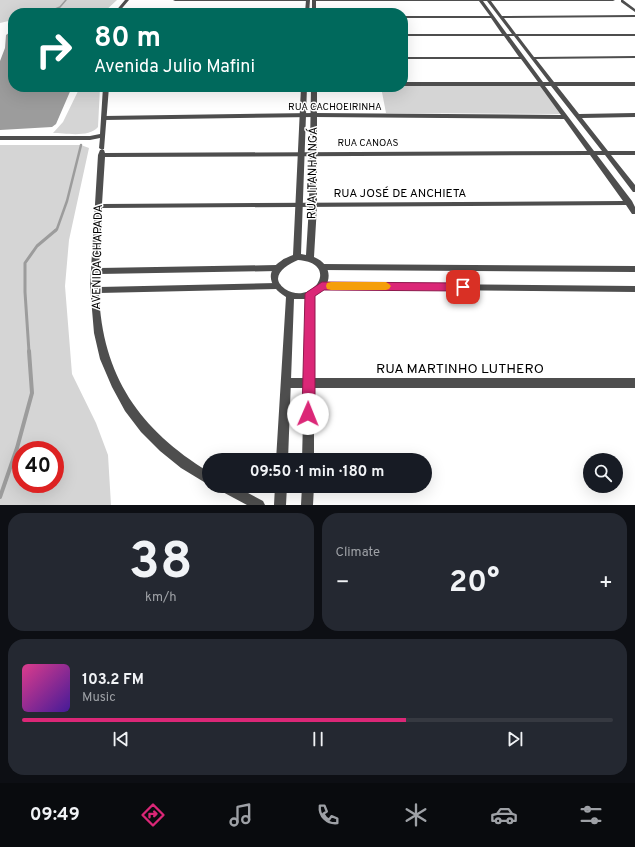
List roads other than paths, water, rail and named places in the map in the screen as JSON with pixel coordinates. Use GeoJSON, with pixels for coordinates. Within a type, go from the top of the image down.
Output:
{"type":"FeatureCollection","features":[{"type":"Feature","properties":{"kind":"street"},"geometry":{"type":"LineString","coordinates":[[120,8],[127,0]]}},
{"type":"Feature","properties":{"kind":"street"},"geometry":{"type":"LineString","coordinates":[[175,0],[308,0]]}},
{"type":"Feature","properties":{"kind":"street"},"geometry":{"type":"LineString","coordinates":[[314,0],[622,0],[635,10]]}},
{"type":"Feature","properties":{"kind":"street"},"geometry":{"type":"LineString","coordinates":[[481,0],[635,212]]}},
{"type":"Feature","properties":{"kind":"street"},"geometry":{"type":"LineString","coordinates":[[488,0],[635,190]]}},
{"type":"Feature","properties":{"kind":"street"},"geometry":{"type":"LineString","coordinates":[[501,17],[635,16]]}},
{"type":"Feature","properties":{"kind":"street"},"geometry":{"type":"LineString","coordinates":[[408,17],[493,17]]}},
{"type":"Feature","properties":{"kind":"street"},"geometry":{"type":"LineString","coordinates":[[408,35],[635,35]]}},
{"type":"Feature","properties":{"kind":"street"},"geometry":{"type":"LineString","coordinates":[[532,58],[635,57]]}},
{"type":"Feature","properties":{"kind":"street"},"geometry":{"type":"LineString","coordinates":[[408,58],[523,58]]}},
{"type":"Feature","properties":{"kind":"street"},"geometry":{"type":"LineString","coordinates":[[408,84],[635,84]]}},
{"type":"Feature","properties":{"kind":"street","name":"AVENIDA CHAPADA"},"geometry":{"type":"LineString","coordinates":[[106,92],[95,271],[99,337],[106,361],[127,406],[142,426],[179,460],[202,474]]}},
{"type":"Feature","properties":{"kind":"street","name":"RUA ITANHANGÁ"},"geometry":{"type":"LineString","coordinates":[[297,257],[304,92]]}},
{"type":"Feature","properties":{"kind":"street","name":"RUA ITANHANGÁ"},"geometry":{"type":"LineString","coordinates":[[310,258],[313,206],[314,92]]}},
{"type":"Feature","properties":{"kind":"street","name":"RUA CACHOEIRINHA"},"geometry":{"type":"LineString","coordinates":[[104,118],[314,115],[566,117]]}},
{"type":"Feature","properties":{"kind":"street"},"geometry":{"type":"LineString","coordinates":[[577,116],[635,116]]}},
{"type":"Feature","properties":{"kind":"street"},"geometry":{"type":"LineString","coordinates":[[69,137],[103,132]]}},
{"type":"Feature","properties":{"kind":"street"},"geometry":{"type":"LineString","coordinates":[[90,138],[103,132]]}},
{"type":"Feature","properties":{"kind":"street"},"geometry":{"type":"LineString","coordinates":[[0,138],[90,138],[97,141],[102,151]]}},
{"type":"Feature","properties":{"kind":"street","name":"RUA CANOAS"},"geometry":{"type":"LineString","coordinates":[[102,151],[301,154],[635,153]]}},
{"type":"Feature","properties":{"kind":"street","name":"RUA JOSÉ DE ANCHIETA"},"geometry":{"type":"LineString","coordinates":[[98,206],[629,204]]}},
{"type":"Feature","properties":{"kind":"street"},"geometry":{"type":"LineString","coordinates":[[95,290],[277,286],[290,295],[303,296],[310,294],[322,286],[325,279],[325,273],[317,262],[310,258],[297,257],[287,260],[277,268],[274,277],[277,286]]}},
{"type":"Feature","properties":{"kind":"street"},"geometry":{"type":"LineString","coordinates":[[322,267],[635,268]]}},
{"type":"Feature","properties":{"kind":"street"},"geometry":{"type":"LineString","coordinates":[[95,271],[277,268]]}},
{"type":"Feature","properties":{"kind":"street"},"geometry":{"type":"LineString","coordinates":[[322,286],[635,289]]}},
{"type":"Feature","properties":{"kind":"street"},"geometry":{"type":"LineString","coordinates":[[308,453],[310,294]]}},
{"type":"Feature","properties":{"kind":"street"},"geometry":{"type":"LineString","coordinates":[[282,453],[290,295]]}},
{"type":"Feature","properties":{"kind":"street","name":"RUA MARTINHO LUTHERO"},"geometry":{"type":"LineString","coordinates":[[286,383],[635,383]]}},
{"type":"Feature","properties":{"kind":"street"},"geometry":{"type":"LineString","coordinates":[[236,493],[259,505]]}},
{"type":"Feature","properties":{"kind":"street"},"geometry":{"type":"LineString","coordinates":[[280,505],[281,493]]}},
{"type":"Feature","properties":{"kind":"street"},"geometry":{"type":"LineString","coordinates":[[308,493],[308,505]]}},
{"type":"Feature","properties":{"kind":"waterway"},"geometry":{"type":"LineString","coordinates":[[58,8],[66,0]]}},
{"type":"Feature","properties":{"kind":"waterway"},"geometry":{"type":"LineString","coordinates":[[56,230],[67,201],[81,145]]}},
{"type":"Feature","properties":{"kind":"waterway"},"geometry":{"type":"LineString","coordinates":[[29,352],[25,292],[25,263],[37,246],[56,230]]}},
{"type":"Feature","properties":{"kind":"waterway"},"geometry":{"type":"LineString","coordinates":[[0,497],[17,448],[32,393],[29,351]]}}]}
